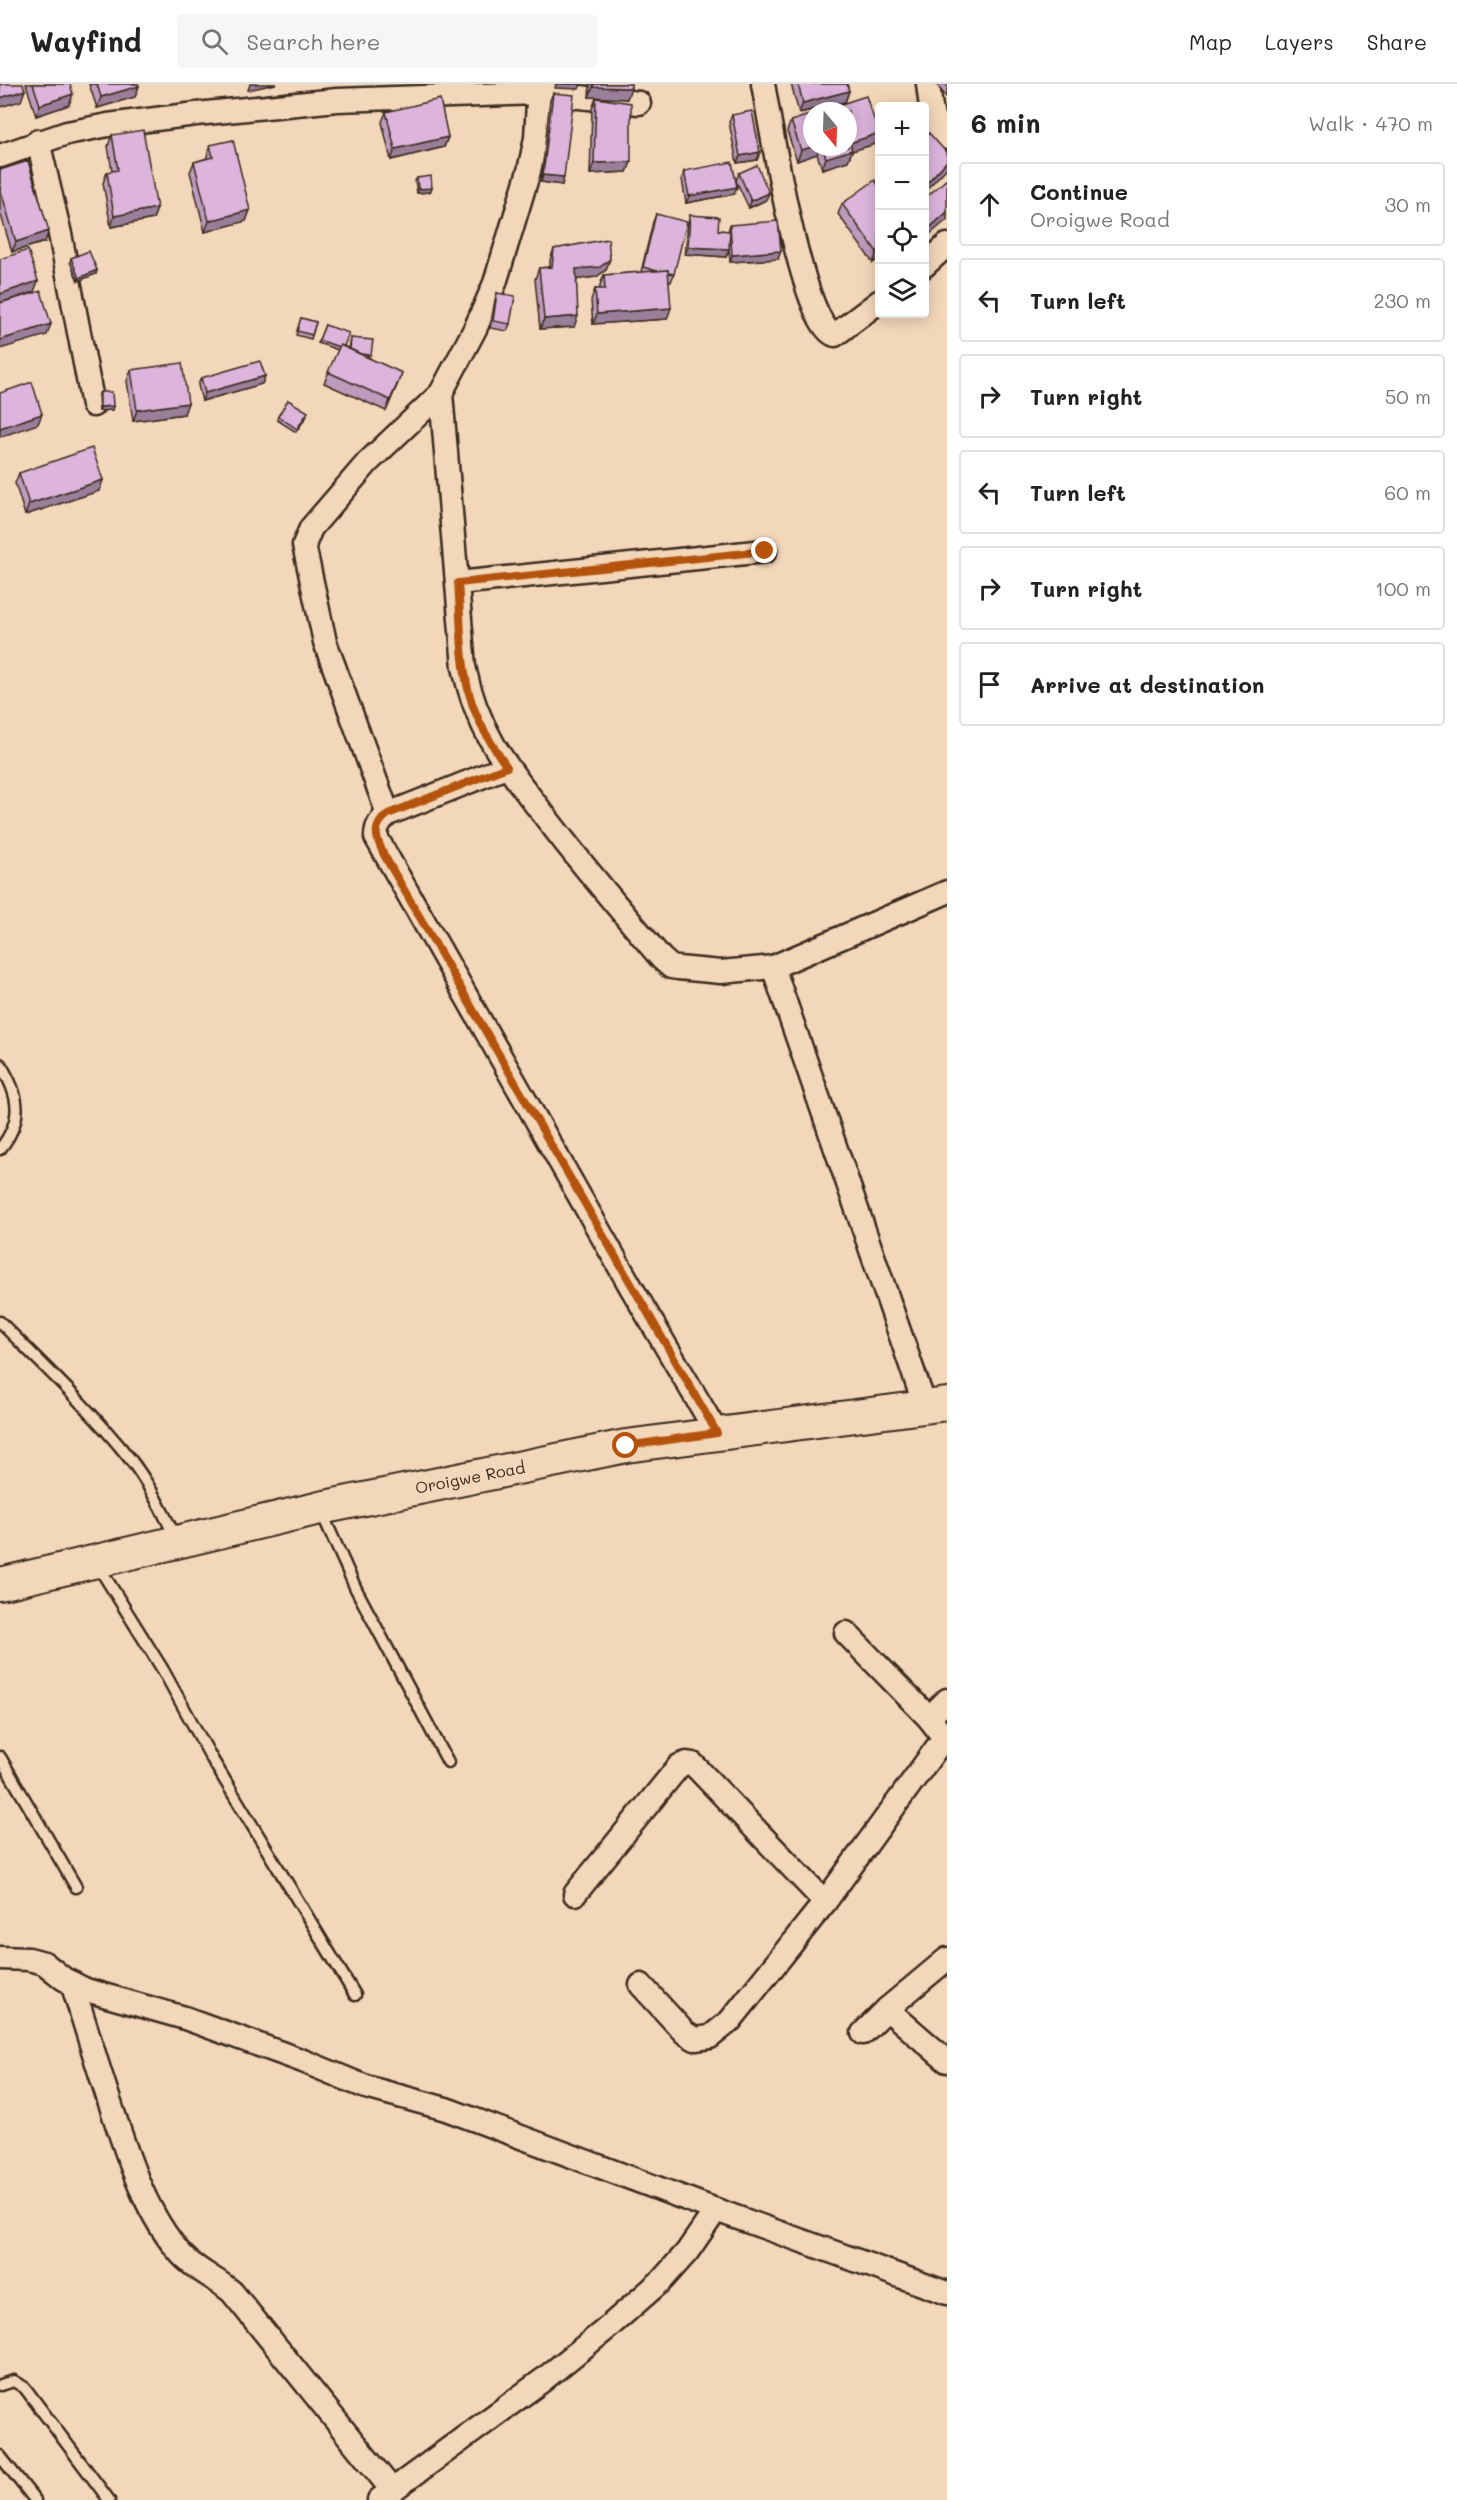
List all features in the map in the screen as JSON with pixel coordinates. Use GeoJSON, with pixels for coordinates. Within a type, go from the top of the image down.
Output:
{"type":"FeatureCollection","features":[{"type":"Feature","properties":{"kind":"street"},"geometry":{"type":"LineString","coordinates":[[763,84],[791,230],[809,293],[825,330],[835,335],[875,304]]}},
{"type":"Feature","properties":{"kind":"street"},"geometry":{"type":"LineString","coordinates":[[928,84],[934,122],[938,130],[947,138]]}},
{"type":"Feature","properties":{"kind":"street"},"geometry":{"type":"LineString","coordinates":[[0,156],[38,141],[108,125],[290,105],[539,89],[639,103]]}},
{"type":"Feature","properties":{"kind":"street"},"geometry":{"type":"LineString","coordinates":[[388,814],[325,642],[304,545],[310,528],[368,462],[441,393],[476,327],[495,283],[529,171],[536,138],[539,89]]}},
{"type":"Feature","properties":{"kind":"street"},"geometry":{"type":"LineString","coordinates":[[38,141],[60,234],[93,405]]}},
{"type":"Feature","properties":{"kind":"street"},"geometry":{"type":"LineString","coordinates":[[926,264],[947,245]]}},
{"type":"Feature","properties":{"kind":"street"},"geometry":{"type":"LineString","coordinates":[[441,393],[464,667],[470,694],[490,742],[507,767],[584,866],[671,967],[722,972],[773,968],[947,892]]}},
{"type":"Feature","properties":{"kind":"street"},"geometry":{"type":"LineString","coordinates":[[458,583],[765,551]]}},
{"type":"Feature","properties":{"kind":"street"},"geometry":{"type":"LineString","coordinates":[[507,767],[388,814],[376,829],[376,837],[384,855],[717,1433]]}},
{"type":"Feature","properties":{"kind":"street"},"geometry":{"type":"LineString","coordinates":[[773,968],[936,1405]]}},
{"type":"Feature","properties":{"kind":"street","name":"Oroigwe Road"},"geometry":{"type":"LineString","coordinates":[[0,1584],[320,1508],[626,1446],[936,1405]]}},
{"type":"Feature","properties":{"kind":"street"},"geometry":{"type":"LineString","coordinates":[[641,1985],[685,2032],[695,2039],[710,2037],[730,2021],[825,1902],[941,1742],[942,1735],[929,1718],[846,1633]]}},
{"type":"Feature","properties":{"kind":"street"},"geometry":{"type":"LineString","coordinates":[[929,1718],[947,1700]]}},
{"type":"Feature","properties":{"kind":"street"},"geometry":{"type":"LineString","coordinates":[[575,1894],[679,1766],[687,1763],[693,1764],[825,1902]]}},
{"type":"Feature","properties":{"kind":"street"},"geometry":{"type":"LineString","coordinates":[[0,1958],[28,1959],[44,1963],[86,1990],[185,2018],[303,2061],[366,2087],[446,2109],[947,2293]]}},
{"type":"Feature","properties":{"kind":"street"},"geometry":{"type":"LineString","coordinates":[[863,2033],[887,2009],[947,1959]]}},
{"type":"Feature","properties":{"kind":"street"},"geometry":{"type":"LineString","coordinates":[[72,1983],[126,2152],[142,2190],[166,2235],[196,2268],[217,2279],[232,2292],[386,2495],[543,2380],[622,2316],[662,2280],[687,2252],[716,2210]]}},
{"type":"Feature","properties":{"kind":"street"},"geometry":{"type":"LineString","coordinates":[[887,2009],[947,2061]]}},
{"type":"Feature","properties":{"kind":"lane"},"geometry":{"type":"LineString","coordinates":[[0,1064],[9,1078],[18,1111],[15,1126],[0,1149]]}},
{"type":"Feature","properties":{"kind":"lane"},"geometry":{"type":"LineString","coordinates":[[0,1322],[78,1401],[130,1459],[155,1497],[177,1541]]}},
{"type":"Feature","properties":{"kind":"lane"},"geometry":{"type":"LineString","coordinates":[[320,1508],[356,1589],[448,1762]]}},
{"type":"Feature","properties":{"kind":"lane"},"geometry":{"type":"LineString","coordinates":[[95,1561],[163,1670],[212,1759],[355,1995]]}},
{"type":"Feature","properties":{"kind":"lane"},"geometry":{"type":"LineString","coordinates":[[0,1757],[76,1887]]}},
{"type":"Feature","properties":{"kind":"lane"},"geometry":{"type":"LineString","coordinates":[[0,2385],[14,2381],[25,2388],[109,2500]]}},
{"type":"Feature","properties":{"kind":"lane"},"geometry":{"type":"LineString","coordinates":[[0,2456],[35,2500]]}},
{"type":"Feature","properties":{"kind":"building"},"geometry":{"type":"Polygon","coordinates":[[[0,84],[23,84],[25,90],[0,98],[0,84]]]}},
{"type":"Feature","properties":{"kind":"building"},"geometry":{"type":"Polygon","coordinates":[[[33,84],[70,84],[73,94],[40,105],[33,84]]]}},
{"type":"Feature","properties":{"kind":"building"},"geometry":{"type":"Polygon","coordinates":[[[97,84],[138,84],[139,86],[101,97],[97,84]]]}},
{"type":"Feature","properties":{"kind":"building"},"geometry":{"type":"Polygon","coordinates":[[[594,84],[631,84],[631,88],[593,87],[594,84]]]}},
{"type":"Feature","properties":{"kind":"building"},"geometry":{"type":"Polygon","coordinates":[[[798,84],[847,84],[849,91],[803,103],[798,84]]]}},
{"type":"Feature","properties":{"kind":"building"},"geometry":{"type":"Polygon","coordinates":[[[553,93],[574,95],[564,177],[543,175],[553,93]]]}},
{"type":"Feature","properties":{"kind":"building"},"geometry":{"type":"Polygon","coordinates":[[[866,96],[875,122],[875,134],[857,141],[857,102],[848,102],[866,96]]]}},
{"type":"Feature","properties":{"kind":"building"},"geometry":{"type":"Polygon","coordinates":[[[596,98],[631,103],[631,162],[594,163],[596,98]]]}},
{"type":"Feature","properties":{"kind":"building"},"geometry":{"type":"Polygon","coordinates":[[[440,99],[448,137],[395,149],[386,112],[440,99]]]}},
{"type":"Feature","properties":{"kind":"building"},"geometry":{"type":"Polygon","coordinates":[[[752,111],[760,152],[740,156],[732,115],[752,111]]]}},
{"type":"Feature","properties":{"kind":"building"},"geometry":{"type":"Polygon","coordinates":[[[803,117],[803,149],[801,150],[791,121],[803,117]]]}},
{"type":"Feature","properties":{"kind":"building"},"geometry":{"type":"Polygon","coordinates":[[[143,130],[157,208],[114,216],[107,172],[118,170],[112,135],[143,130]]]}},
{"type":"Feature","properties":{"kind":"building"},"geometry":{"type":"Polygon","coordinates":[[[929,133],[947,153],[947,161],[929,181],[929,133]]]}},
{"type":"Feature","properties":{"kind":"building"},"geometry":{"type":"Polygon","coordinates":[[[233,140],[250,210],[209,221],[194,162],[213,157],[210,145],[233,140]]]}},
{"type":"Feature","properties":{"kind":"building"},"geometry":{"type":"Polygon","coordinates":[[[28,161],[49,231],[16,242],[0,188],[0,170],[28,161]]]}},
{"type":"Feature","properties":{"kind":"building"},"geometry":{"type":"Polygon","coordinates":[[[732,162],[737,187],[689,196],[684,171],[732,162]]]}},
{"type":"Feature","properties":{"kind":"building"},"geometry":{"type":"Polygon","coordinates":[[[757,165],[769,193],[751,201],[739,173],[757,165]]]}},
{"type":"Feature","properties":{"kind":"building"},"geometry":{"type":"Polygon","coordinates":[[[431,176],[432,188],[418,189],[417,178],[431,176]]]}},
{"type":"Feature","properties":{"kind":"building"},"geometry":{"type":"Polygon","coordinates":[[[947,179],[947,212],[929,228],[929,210],[929,195],[947,179]]]}},
{"type":"Feature","properties":{"kind":"building"},"geometry":{"type":"Polygon","coordinates":[[[875,180],[875,249],[842,204],[875,180]]]}},
{"type":"Feature","properties":{"kind":"building"},"geometry":{"type":"Polygon","coordinates":[[[656,214],[687,222],[674,274],[668,273],[668,270],[657,271],[643,267],[656,214]]]}},
{"type":"Feature","properties":{"kind":"building"},"geometry":{"type":"Polygon","coordinates":[[[690,215],[719,217],[718,230],[730,231],[729,249],[688,247],[690,215]]]}},
{"type":"Feature","properties":{"kind":"building"},"geometry":{"type":"Polygon","coordinates":[[[778,221],[781,251],[732,255],[730,225],[778,221]]]}},
{"type":"Feature","properties":{"kind":"building"},"geometry":{"type":"Polygon","coordinates":[[[608,239],[610,259],[600,267],[576,269],[578,316],[544,319],[539,268],[552,267],[554,249],[608,239]]]}},
{"type":"Feature","properties":{"kind":"building"},"geometry":{"type":"Polygon","coordinates":[[[28,250],[38,281],[0,294],[0,259],[28,250]]]}},
{"type":"Feature","properties":{"kind":"building"},"geometry":{"type":"Polygon","coordinates":[[[89,251],[97,270],[79,278],[71,258],[89,251]]]}},
{"type":"Feature","properties":{"kind":"building"},"geometry":{"type":"Polygon","coordinates":[[[668,270],[671,308],[597,314],[595,289],[605,289],[604,275],[668,270]]]}},
{"type":"Feature","properties":{"kind":"building"},"geometry":{"type":"Polygon","coordinates":[[[41,291],[51,324],[0,340],[0,303],[41,291]]]}},
{"type":"Feature","properties":{"kind":"building"},"geometry":{"type":"Polygon","coordinates":[[[497,293],[515,296],[510,324],[493,321],[497,293]]]}},
{"type":"Feature","properties":{"kind":"building"},"geometry":{"type":"Polygon","coordinates":[[[301,318],[316,322],[312,335],[297,331],[301,318]]]}},
{"type":"Feature","properties":{"kind":"building"},"geometry":{"type":"Polygon","coordinates":[[[325,325],[349,333],[344,346],[339,347],[319,340],[325,325]]]}},
{"type":"Feature","properties":{"kind":"building"},"geometry":{"type":"Polygon","coordinates":[[[351,338],[373,340],[371,355],[350,349],[351,338]]]}},
{"type":"Feature","properties":{"kind":"building"},"geometry":{"type":"Polygon","coordinates":[[[340,345],[402,373],[390,400],[328,372],[340,345]]]}},
{"type":"Feature","properties":{"kind":"building"},"geometry":{"type":"Polygon","coordinates":[[[260,361],[265,376],[205,393],[201,378],[260,361]]]}},
{"type":"Feature","properties":{"kind":"building"},"geometry":{"type":"Polygon","coordinates":[[[182,363],[188,403],[137,410],[131,370],[182,363]]]}},
{"type":"Feature","properties":{"kind":"building"},"geometry":{"type":"Polygon","coordinates":[[[32,382],[42,414],[0,428],[0,393],[32,382]]]}},
{"type":"Feature","properties":{"kind":"building"},"geometry":{"type":"Polygon","coordinates":[[[100,392],[112,392],[113,406],[100,407],[100,392]]]}},
{"type":"Feature","properties":{"kind":"building"},"geometry":{"type":"Polygon","coordinates":[[[288,400],[308,412],[297,429],[278,416],[288,400]]]}},
{"type":"Feature","properties":{"kind":"building"},"geometry":{"type":"Polygon","coordinates":[[[92,448],[103,480],[29,504],[19,473],[92,448]]]}},
{"type":"Feature","properties":{"kind":"route"},"geometry":{"type":"LineString","coordinates":[[626,1446],[717,1433],[384,855],[376,837],[376,829],[388,814],[507,767],[490,742],[478,718],[470,694],[464,667],[458,583],[765,551]]}}]}
